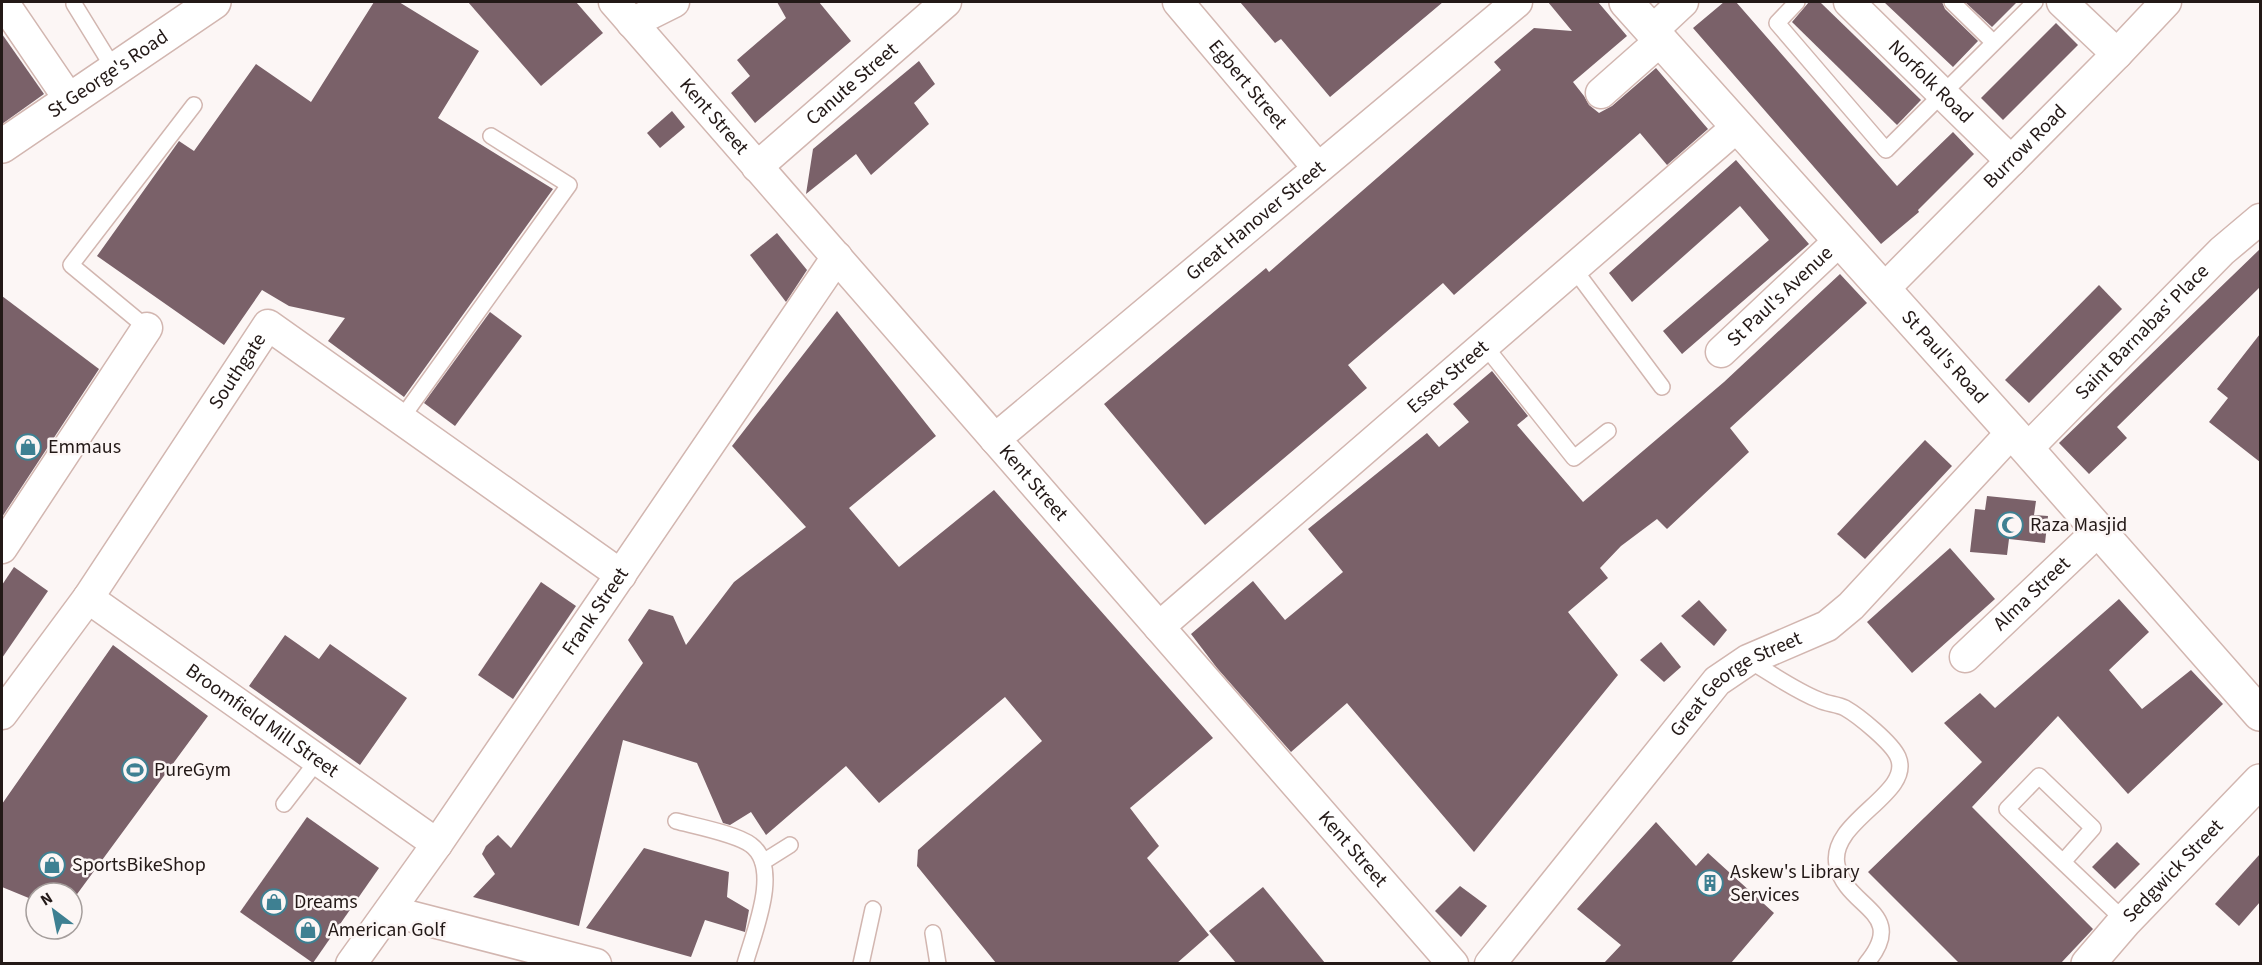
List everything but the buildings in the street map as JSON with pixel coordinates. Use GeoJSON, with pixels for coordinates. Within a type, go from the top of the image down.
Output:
{"type":"FeatureCollection","features":[{"type":"Feature","properties":{"kind":"street"},"geometry":{"type":"LineString","coordinates":[[3,2],[69,99]]}},
{"type":"Feature","properties":{"kind":"street","name":"St George's Road"},"geometry":{"type":"LineString","coordinates":[[2,146],[214,2]]}},
{"type":"Feature","properties":{"kind":"street"},"geometry":{"type":"LineString","coordinates":[[623,12],[674,2]]}},
{"type":"Feature","properties":{"kind":"street","name":"Canute Street"},"geometry":{"type":"LineString","coordinates":[[757,167],[946,2]]}},
{"type":"Feature","properties":{"kind":"street","name":"Egbert Street"},"geometry":{"type":"LineString","coordinates":[[1178,2],[1318,168]]}},
{"type":"Feature","properties":{"kind":"street","name":"Great Hanover Street"},"geometry":{"type":"LineString","coordinates":[[995,439],[1517,2]]}},
{"type":"Feature","properties":{"kind":"street","name":"St Paul's Road"},"geometry":{"type":"LineString","coordinates":[[1626,2],[2260,714]]}},
{"type":"Feature","properties":{"kind":"street"},"geometry":{"type":"LineString","coordinates":[[1601,93],[1656,35],[1683,2]]}},
{"type":"Feature","properties":{"kind":"street","name":"Norfolk Road"},"geometry":{"type":"LineString","coordinates":[[1849,2],[2011,161]]}},
{"type":"Feature","properties":{"kind":"street"},"geometry":{"type":"LineString","coordinates":[[2062,2],[2117,54]]}},
{"type":"Feature","properties":{"kind":"street","name":"Burrow Road"},"geometry":{"type":"LineString","coordinates":[[1891,299],[2011,161],[2166,2]]}},
{"type":"Feature","properties":{"kind":"street","name":"Kent Street"},"geometry":{"type":"LineString","coordinates":[[623,12],[1453,963]]}},
{"type":"Feature","properties":{"kind":"street","name":"Essex Street"},"geometry":{"type":"LineString","coordinates":[[1159,627],[1738,126]]}},
{"type":"Feature","properties":{"kind":"street","name":"Saint Barnabas' Place"},"geometry":{"type":"LineString","coordinates":[[2019,441],[2222,251],[2260,219]]}},
{"type":"Feature","properties":{"kind":"street","name":"St Paul's Avenue"},"geometry":{"type":"LineString","coordinates":[[1721,352],[1840,240]]}},
{"type":"Feature","properties":{"kind":"street","name":"Frank Street"},"geometry":{"type":"LineString","coordinates":[[351,963],[437,844],[837,257]]}},
{"type":"Feature","properties":{"kind":"street","name":"Southgate"},"geometry":{"type":"LineString","coordinates":[[2,714],[88,598],[268,325],[621,575]]}},
{"type":"Feature","properties":{"kind":"street"},"geometry":{"type":"LineString","coordinates":[[2,548],[147,328]]}},
{"type":"Feature","properties":{"kind":"street","name":"Great George Street"},"geometry":{"type":"LineString","coordinates":[[1490,963],[1717,681],[1748,660],[1827,626],[1836,619],[2019,441]]}},
{"type":"Feature","properties":{"kind":"street","name":"Alma Street"},"geometry":{"type":"LineString","coordinates":[[1965,657],[2098,531]]}},
{"type":"Feature","properties":{"kind":"street","name":"Broomfield Mill Street"},"geometry":{"type":"LineString","coordinates":[[88,598],[437,844]]}},
{"type":"Feature","properties":{"kind":"street","name":"Sedgwick Street"},"geometry":{"type":"LineString","coordinates":[[2088,963],[2125,921],[2260,781]]}},
{"type":"Feature","properties":{"kind":"street"},"geometry":{"type":"LineString","coordinates":[[390,910],[596,963]]}},
{"type":"Feature","properties":{"kind":"lane"},"geometry":{"type":"LineString","coordinates":[[75,2],[74,4],[114,69]]}},
{"type":"Feature","properties":{"kind":"lane"},"geometry":{"type":"LineString","coordinates":[[1797,2],[1777,23],[1886,150],[2035,2]]}},
{"type":"Feature","properties":{"kind":"lane"},"geometry":{"type":"LineString","coordinates":[[1952,2],[1993,42]]}},
{"type":"Feature","properties":{"kind":"lane"},"geometry":{"type":"LineString","coordinates":[[147,328],[71,265],[194,105]]}},
{"type":"Feature","properties":{"kind":"lane"},"geometry":{"type":"LineString","coordinates":[[401,419],[569,185],[491,136]]}},
{"type":"Feature","properties":{"kind":"lane"},"geometry":{"type":"LineString","coordinates":[[1574,269],[1662,387]]}},
{"type":"Feature","properties":{"kind":"lane"},"geometry":{"type":"LineString","coordinates":[[1485,346],[1574,458],[1608,431]]}},
{"type":"Feature","properties":{"kind":"lane"},"geometry":{"type":"LineString","coordinates":[[1748,660],[1819,700],[1844,707],[1891,744],[1899,758],[1901,769],[1896,781],[1847,832],[1839,844],[1837,855],[1837,866],[1847,887],[1879,921],[1881,933],[1879,948],[1866,963]]}},
{"type":"Feature","properties":{"kind":"lane"},"geometry":{"type":"LineString","coordinates":[[284,804],[318,760]]}},
{"type":"Feature","properties":{"kind":"lane"},"geometry":{"type":"LineString","coordinates":[[2063,862],[2093,828],[2039,776],[2007,809],[2125,921]]}},
{"type":"Feature","properties":{"kind":"lane"},"geometry":{"type":"LineString","coordinates":[[676,821],[752,845],[765,868],[766,885],[745,963]]}},
{"type":"Feature","properties":{"kind":"lane"},"geometry":{"type":"LineString","coordinates":[[762,862],[790,845]]}},
{"type":"Feature","properties":{"kind":"lane"},"geometry":{"type":"LineString","coordinates":[[861,963],[873,909]]}},
{"type":"Feature","properties":{"kind":"lane"},"geometry":{"type":"LineString","coordinates":[[933,933],[938,963]]}},
{"type":"Feature","properties":{"kind":"place","name":"Emmaus"},"geometry":{"type":"Point","coordinates":[28,447]}},
{"type":"Feature","properties":{"kind":"place","name":"Raza Masjid"},"geometry":{"type":"Point","coordinates":[2010,525]}},
{"type":"Feature","properties":{"kind":"place","name":"PureGym"},"geometry":{"type":"Point","coordinates":[135,770]}},
{"type":"Feature","properties":{"kind":"place","name":"SportsBikeShop"},"geometry":{"type":"Point","coordinates":[52,865]}},
{"type":"Feature","properties":{"kind":"place","name":"Askew's Library Services"},"geometry":{"type":"Point","coordinates":[1710,883]}},
{"type":"Feature","properties":{"kind":"place","name":"Dreams"},"geometry":{"type":"Point","coordinates":[274,902]}},
{"type":"Feature","properties":{"kind":"place","name":"American Golf"},"geometry":{"type":"Point","coordinates":[308,930]}}]}
